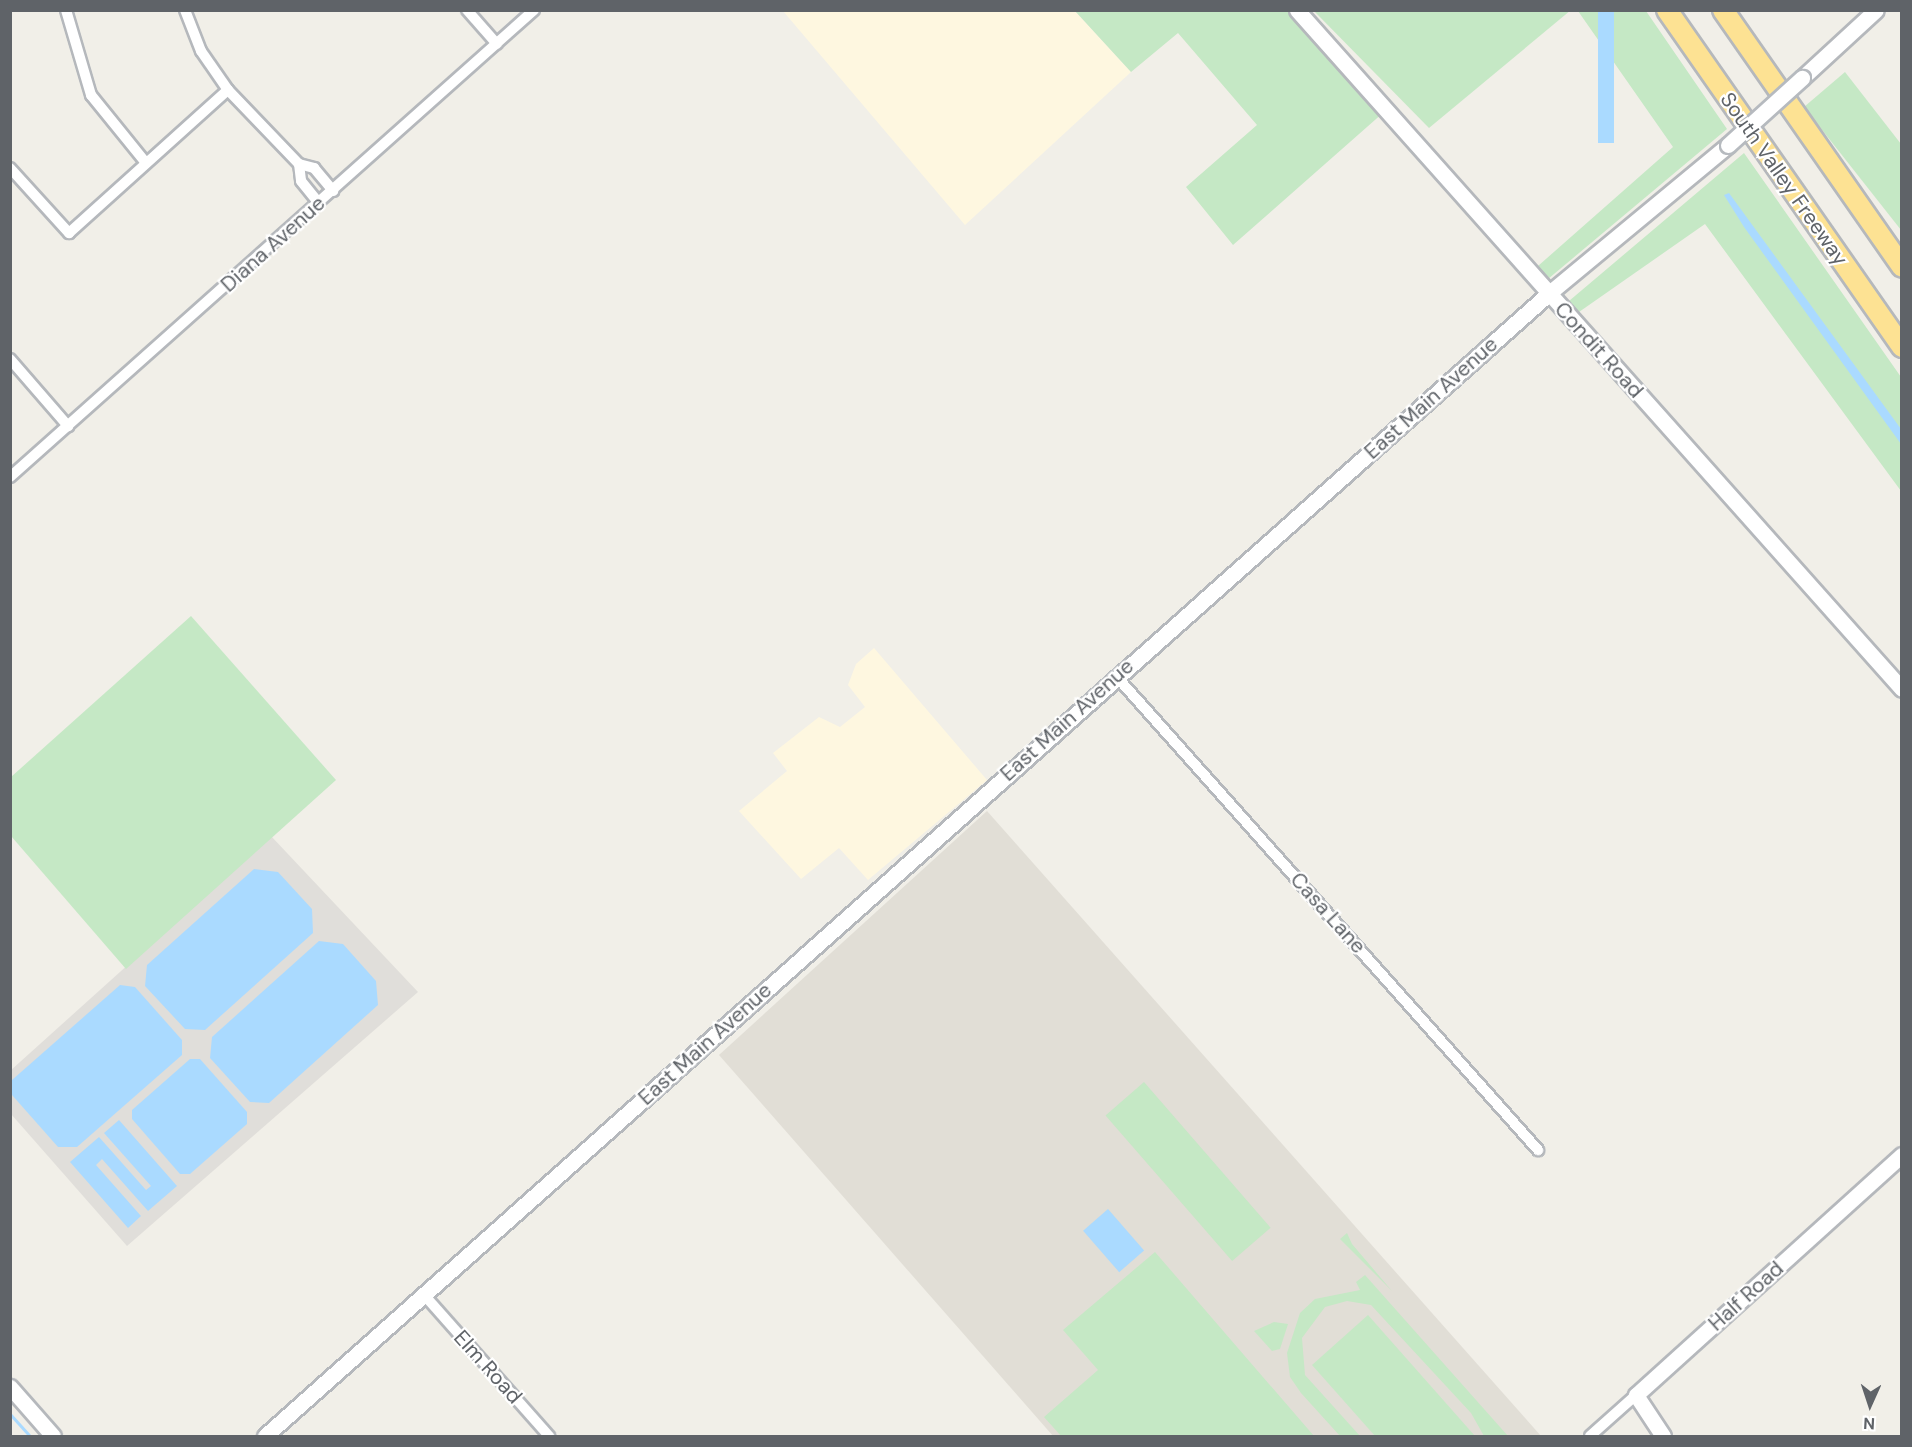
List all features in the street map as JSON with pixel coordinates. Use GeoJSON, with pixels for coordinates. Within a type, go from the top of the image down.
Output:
{"type":"FeatureCollection","features":[{"type":"Feature","properties":{"kind":"highway","name":"South Valley Freeway"},"geometry":{"type":"LineString","coordinates":[[1666,10],[1902,347]]}},
{"type":"Feature","properties":{"kind":"highway"},"geometry":{"type":"LineString","coordinates":[[1723,10],[1902,267]]}},
{"type":"Feature","properties":{"kind":"street"},"geometry":{"type":"LineString","coordinates":[[66,10],[92,95],[146,163]]}},
{"type":"Feature","properties":{"kind":"street"},"geometry":{"type":"LineString","coordinates":[[185,10],[201,51],[228,90],[299,164],[314,168],[333,191]]}},
{"type":"Feature","properties":{"kind":"street"},"geometry":{"type":"LineString","coordinates":[[467,10],[496,44]]}},
{"type":"Feature","properties":{"kind":"street","name":"Diana Avenue"},"geometry":{"type":"LineString","coordinates":[[10,477],[534,10]]}},
{"type":"Feature","properties":{"kind":"street","name":"Condit Road"},"geometry":{"type":"LineString","coordinates":[[1297,10],[1902,689]]}},
{"type":"Feature","properties":{"kind":"street","name":"East Main Avenue"},"geometry":{"type":"LineString","coordinates":[[265,1437],[426,1297],[1116,676],[1548,294],[1728,145],[1876,10]]}},
{"type":"Feature","properties":{"kind":"street"},"geometry":{"type":"LineString","coordinates":[[10,168],[69,233],[228,90]]}},
{"type":"Feature","properties":{"kind":"street"},"geometry":{"type":"LineString","coordinates":[[299,164],[301,181],[320,203]]}},
{"type":"Feature","properties":{"kind":"street"},"geometry":{"type":"LineString","coordinates":[[10,359],[15,372],[68,426]]}},
{"type":"Feature","properties":{"kind":"street","name":"Casa Lane"},"geometry":{"type":"LineString","coordinates":[[1116,676],[1538,1150]]}},
{"type":"Feature","properties":{"kind":"street","name":"Half Road"},"geometry":{"type":"LineString","coordinates":[[1590,1437],[1902,1155]]}},
{"type":"Feature","properties":{"kind":"street","name":"Elm Road"},"geometry":{"type":"LineString","coordinates":[[426,1297],[549,1437]]}},
{"type":"Feature","properties":{"kind":"street"},"geometry":{"type":"LineString","coordinates":[[10,1388],[53,1437]]}},
{"type":"Feature","properties":{"kind":"street"},"geometry":{"type":"LineString","coordinates":[[1636,1395],[1663,1437]]}},
{"type":"Feature","properties":{"kind":"shaded area"},"geometry":{"type":"Polygon","coordinates":[[[783,11],[1075,11],[1131,72],[965,225],[783,11]]]}},
{"type":"Feature","properties":{"kind":"shaded area"},"geometry":{"type":"Polygon","coordinates":[[[874,648],[987,780],[868,880],[839,848],[801,879],[739,811],[787,771],[773,753],[819,717],[840,727],[865,707],[848,685],[856,664],[874,648]]]}},
{"type":"Feature","properties":{"kind":"shaded area"},"geometry":{"type":"Polygon","coordinates":[[[987,811],[1541,1436],[1053,1436],[719,1055],[987,811]]]}},
{"type":"Feature","properties":{"kind":"shaded area"},"geometry":{"type":"Polygon","coordinates":[[[271,836],[418,992],[127,1246],[11,1114],[10,1071],[271,836]]]}},
{"type":"Feature","properties":{"kind":"green space"},"geometry":{"type":"Polygon","coordinates":[[[1314,10],[1571,10],[1429,128],[1314,11],[1314,10]]]}},
{"type":"Feature","properties":{"kind":"green space"},"geometry":{"type":"Polygon","coordinates":[[[1075,11],[1295,11],[1384,112],[1233,245],[1186,187],[1257,125],[1178,33],[1131,72],[1075,11]]]}},
{"type":"Feature","properties":{"kind":"green space"},"geometry":{"type":"Polygon","coordinates":[[[1578,11],[1646,11],[1727,129],[1548,279],[1538,266],[1673,147],[1578,11]]]}},
{"type":"Feature","properties":{"kind":"green space"},"geometry":{"type":"Polygon","coordinates":[[[1845,72],[1901,144],[1901,230],[1804,107],[1845,72]]]}},
{"type":"Feature","properties":{"kind":"green space"},"geometry":{"type":"Polygon","coordinates":[[[1744,153],[1901,377],[1901,491],[1705,224],[1579,312],[1569,301],[1744,153]]]}},
{"type":"Feature","properties":{"kind":"green space"},"geometry":{"type":"Polygon","coordinates":[[[191,616],[336,780],[126,969],[11,836],[11,777],[191,616]]]}},
{"type":"Feature","properties":{"kind":"green space"},"geometry":{"type":"Polygon","coordinates":[[[1144,1082],[1271,1228],[1232,1261],[1106,1115],[1144,1082]]]}},
{"type":"Feature","properties":{"kind":"green space"},"geometry":{"type":"Polygon","coordinates":[[[1347,1233],[1352,1244],[1392,1291],[1340,1239],[1347,1233]]]}},
{"type":"Feature","properties":{"kind":"green space"},"geometry":{"type":"Polygon","coordinates":[[[1155,1252],[1314,1436],[1061,1436],[1044,1417],[1098,1370],[1063,1330],[1155,1252]]]}},
{"type":"Feature","properties":{"kind":"green space"},"geometry":{"type":"Polygon","coordinates":[[[1365,1275],[1508,1436],[1484,1436],[1471,1413],[1371,1305],[1347,1301],[1325,1307],[1302,1338],[1305,1375],[1360,1436],[1340,1436],[1301,1393],[1290,1377],[1287,1353],[1300,1313],[1315,1299],[1360,1290],[1356,1282],[1365,1275]]]}},
{"type":"Feature","properties":{"kind":"green space"},"geometry":{"type":"Polygon","coordinates":[[[1368,1315],[1475,1436],[1375,1436],[1312,1365],[1368,1315]]]}},
{"type":"Feature","properties":{"kind":"green space"},"geometry":{"type":"Polygon","coordinates":[[[1274,1322],[1288,1324],[1280,1349],[1272,1351],[1254,1331],[1274,1322]]]}},
{"type":"Feature","properties":{"kind":"water"},"geometry":{"type":"Polygon","coordinates":[[[1598,11],[1614,11],[1614,143],[1598,143],[1598,11]]]}},
{"type":"Feature","properties":{"kind":"water"},"geometry":{"type":"Polygon","coordinates":[[[1729,193],[1901,429],[1901,444],[1744,227],[1724,195],[1729,193]]]}},
{"type":"Feature","properties":{"kind":"water"},"geometry":{"type":"Polygon","coordinates":[[[254,869],[278,872],[312,909],[313,933],[205,1030],[185,1029],[145,986],[147,965],[254,869]]]}},
{"type":"Feature","properties":{"kind":"water"},"geometry":{"type":"Polygon","coordinates":[[[319,941],[343,944],[376,981],[378,1005],[269,1103],[250,1102],[210,1058],[212,1037],[319,941]]]}},
{"type":"Feature","properties":{"kind":"water"},"geometry":{"type":"Polygon","coordinates":[[[120,985],[135,987],[182,1040],[182,1055],[77,1147],[58,1147],[12,1095],[12,1080],[120,985]]]}},
{"type":"Feature","properties":{"kind":"water"},"geometry":{"type":"Polygon","coordinates":[[[190,1059],[200,1059],[247,1112],[247,1124],[190,1174],[180,1174],[132,1119],[132,1110],[190,1059]]]}},
{"type":"Feature","properties":{"kind":"water"},"geometry":{"type":"Polygon","coordinates":[[[119,1120],[177,1186],[148,1211],[102,1159],[96,1165],[141,1216],[128,1228],[70,1162],[99,1137],[146,1190],[151,1186],[104,1133],[119,1120]]]}},
{"type":"Feature","properties":{"kind":"water"},"geometry":{"type":"Polygon","coordinates":[[[1108,1209],[1144,1251],[1119,1272],[1083,1231],[1108,1209]]]}},
{"type":"Feature","properties":{"kind":"waterway"},"geometry":{"type":"LineString","coordinates":[[10,1414],[30,1436]]}}]}
